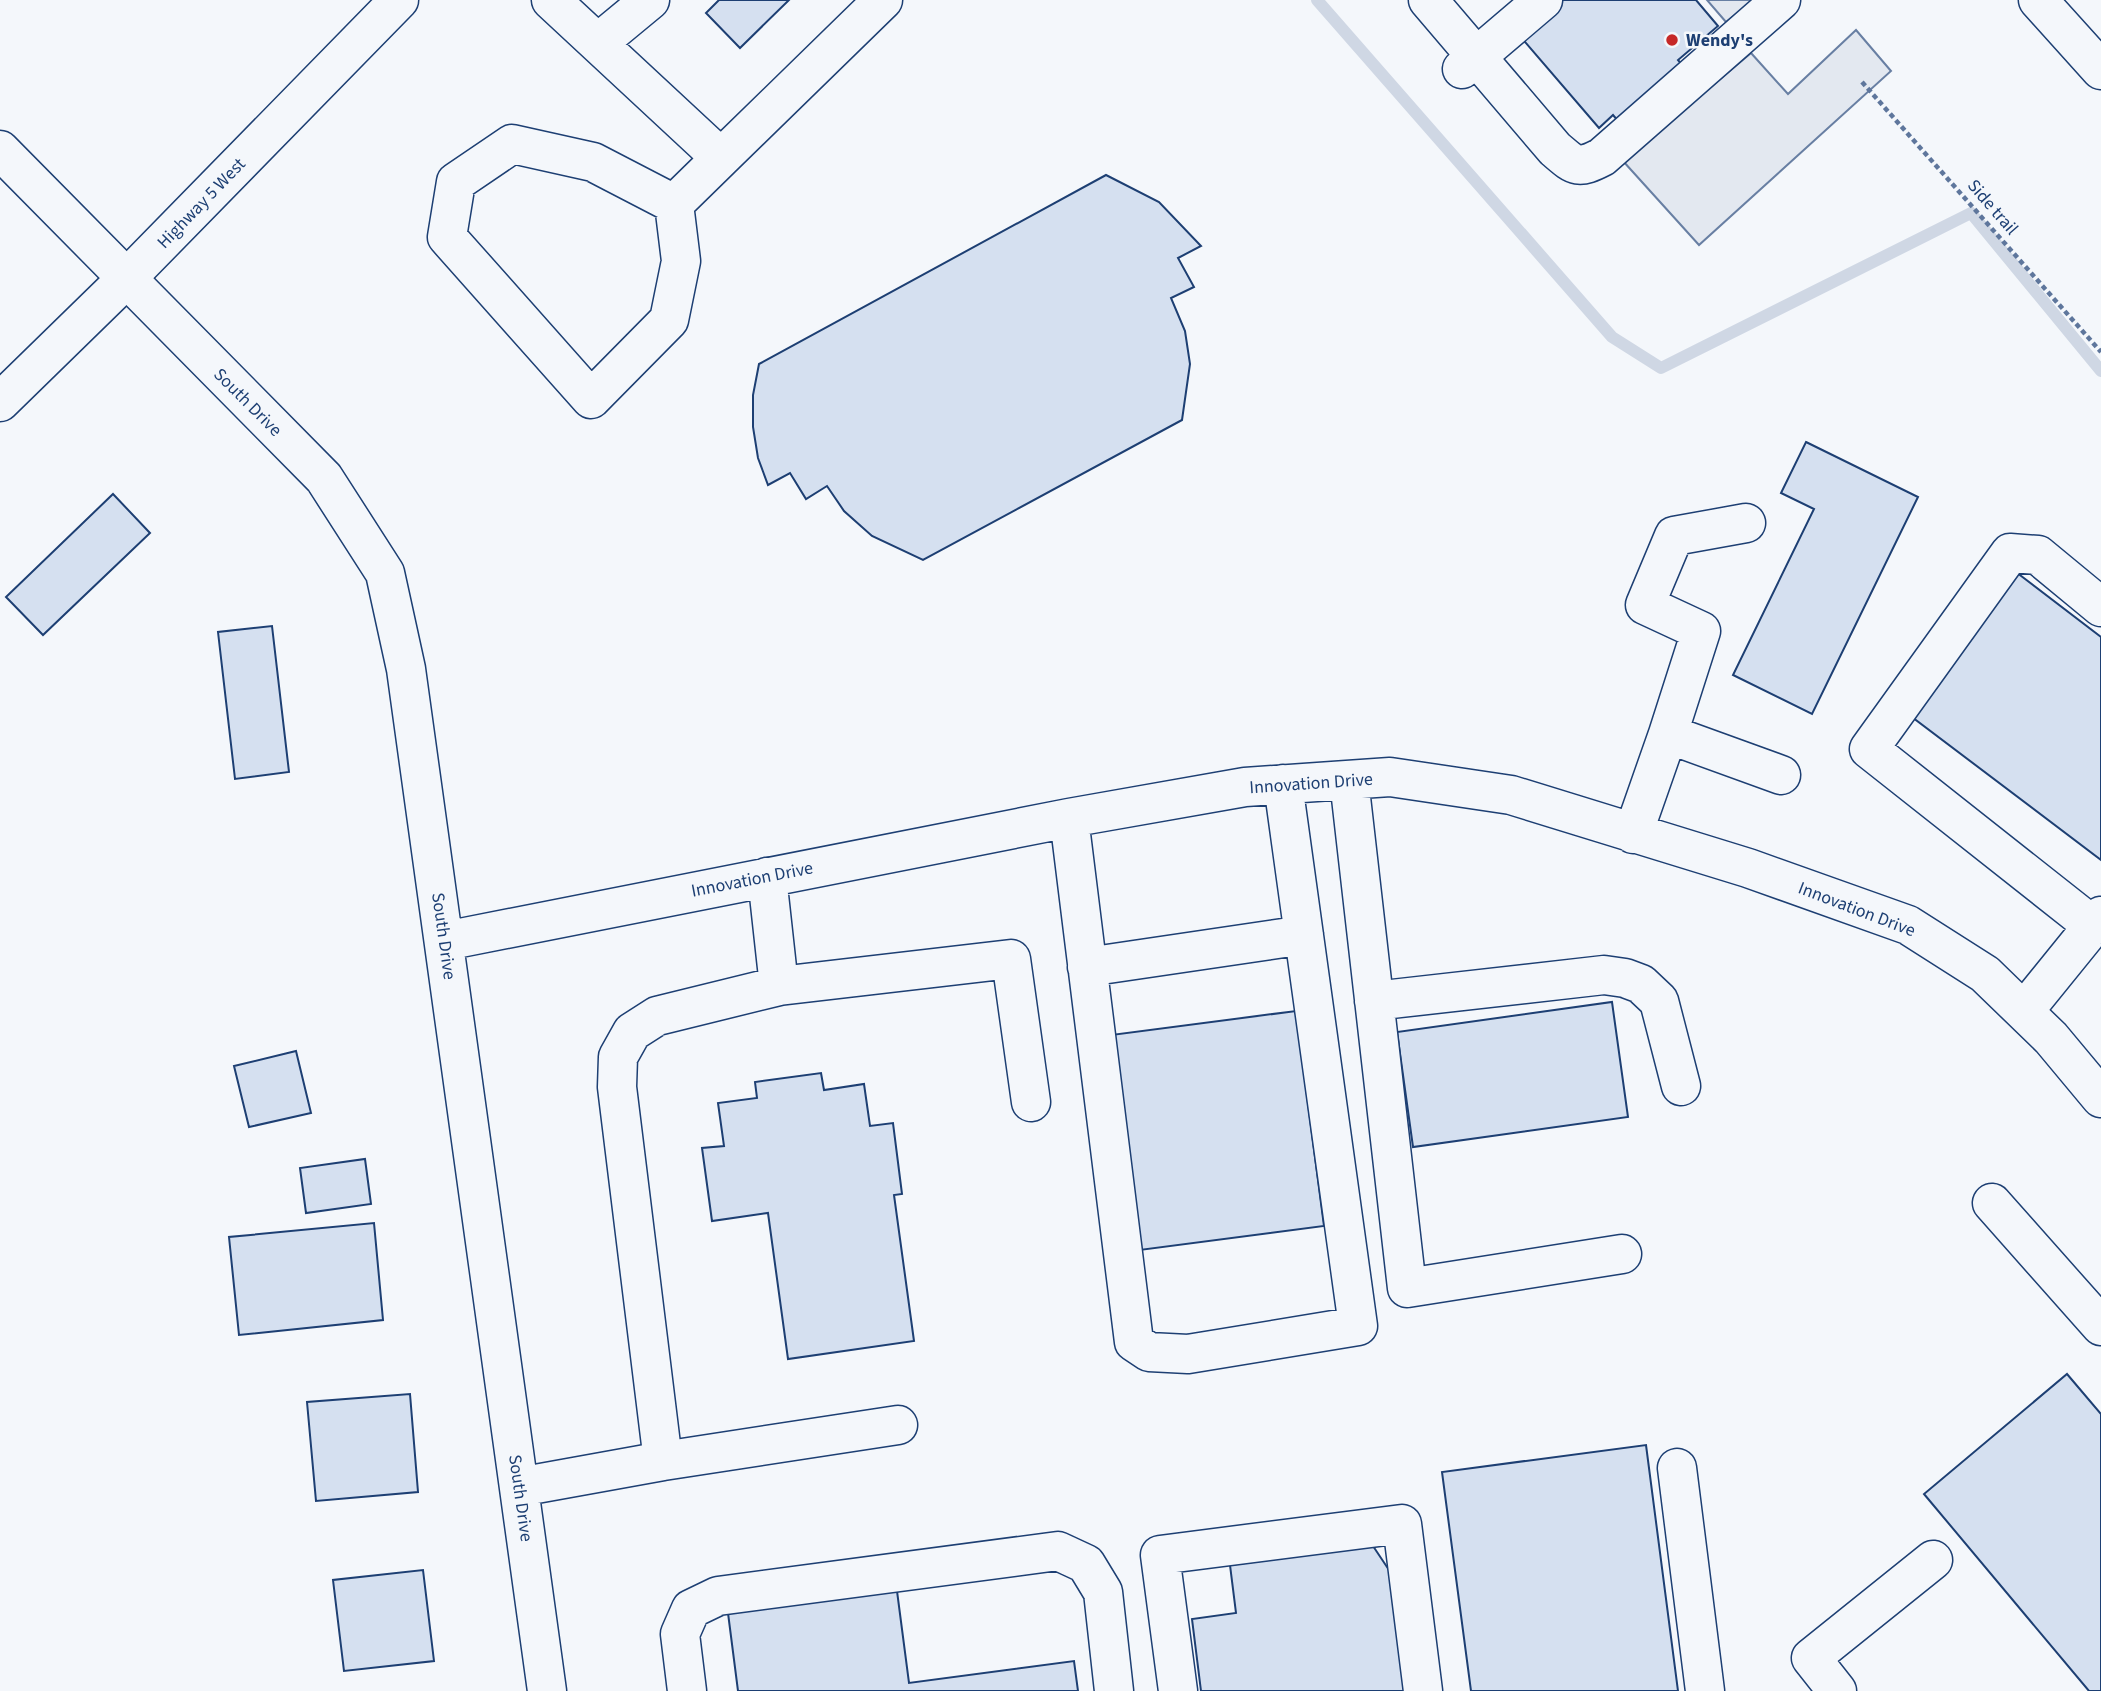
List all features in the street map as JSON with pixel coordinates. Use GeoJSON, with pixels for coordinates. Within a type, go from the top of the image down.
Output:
{"type":"FeatureCollection","features":[{"type":"Feature","properties":{"kind":"main road","name":"Highway 5 West"},"geometry":{"type":"LineString","coordinates":[[0,402],[126,279],[399,0]]}},
{"type":"Feature","properties":{"kind":"main road"},"geometry":{"type":"LineString","coordinates":[[551,0],[721,158]]}},
{"type":"Feature","properties":{"kind":"main road"},"geometry":{"type":"LineString","coordinates":[[598,43],[650,0]]}},
{"type":"Feature","properties":{"kind":"main road"},"geometry":{"type":"LineString","coordinates":[[674,204],[883,0]]}},
{"type":"Feature","properties":{"kind":"main road"},"geometry":{"type":"LineString","coordinates":[[1428,0],[1469,63],[1555,149],[1572,163],[1586,165],[1602,156],[1781,0]]}},
{"type":"Feature","properties":{"kind":"main road"},"geometry":{"type":"LineString","coordinates":[[1469,63],[1543,0]]}},
{"type":"Feature","properties":{"kind":"main road"},"geometry":{"type":"LineString","coordinates":[[2038,0],[2101,70]]}},
{"type":"Feature","properties":{"kind":"main road"},"geometry":{"type":"LineString","coordinates":[[512,144],[593,162],[674,204],[681,261],[669,320],[591,399],[447,237],[456,182],[512,144]]}},
{"type":"Feature","properties":{"kind":"main road","name":"South Drive"},"geometry":{"type":"LineString","coordinates":[[0,150],[324,478],[385,573],[406,669],[547,1691]]}},
{"type":"Feature","properties":{"kind":"main road"},"geometry":{"type":"LineString","coordinates":[[1633,834],[1701,631],[1644,605],[1674,536],[1746,523]]}},
{"type":"Feature","properties":{"kind":"main road"},"geometry":{"type":"LineString","coordinates":[[2024,1011],[2097,921],[1869,749],[2010,553],[2038,555],[2101,607]]}},
{"type":"Feature","properties":{"kind":"main road"},"geometry":{"type":"LineString","coordinates":[[1668,734],[1781,775]]}},
{"type":"Feature","properties":{"kind":"main road","name":"Innovation Drive"},"geometry":{"type":"LineString","coordinates":[[445,940],[1069,818],[1245,787],[1390,777],[1511,795],[1748,868],[1908,925],[1985,974],[2051,1038],[2101,1098]]}},
{"type":"Feature","properties":{"kind":"main road"},"geometry":{"type":"LineString","coordinates":[[1349,780],[1407,1288],[1622,1254]]}},
{"type":"Feature","properties":{"kind":"main road"},"geometry":{"type":"LineString","coordinates":[[1069,818],[1134,1342],[1149,1352],[1188,1354],[1358,1326],[1283,785]]}},
{"type":"Feature","properties":{"kind":"main road"},"geometry":{"type":"LineString","coordinates":[[767,877],[779,986]]}},
{"type":"Feature","properties":{"kind":"main road"},"geometry":{"type":"LineString","coordinates":[[1087,967],[1304,935]]}},
{"type":"Feature","properties":{"kind":"main road"},"geometry":{"type":"LineString","coordinates":[[663,1461],[617,1087],[618,1057],[632,1032],[657,1016],[779,986],[1011,958],[1031,1102]]}},
{"type":"Feature","properties":{"kind":"main road"},"geometry":{"type":"LineString","coordinates":[[1374,1001],[1604,975],[1625,978],[1642,984],[1659,1002],[1681,1086]]}},
{"type":"Feature","properties":{"kind":"main road"},"geometry":{"type":"LineString","coordinates":[[1993,1203],[2101,1326]]}},
{"type":"Feature","properties":{"kind":"main road"},"geometry":{"type":"LineString","coordinates":[[519,1487],[663,1461],[898,1425]]}},
{"type":"Feature","properties":{"kind":"main road"},"geometry":{"type":"LineString","coordinates":[[1677,1468],[1705,1691]]}},
{"type":"Feature","properties":{"kind":"main road"},"geometry":{"type":"LineString","coordinates":[[1178,1691],[1160,1555],[1402,1524],[1423,1691]]}},
{"type":"Feature","properties":{"kind":"main road"},"geometry":{"type":"LineString","coordinates":[[687,1691],[680,1634],[691,1609],[718,1596],[1058,1551],[1086,1564],[1103,1592],[1114,1691]]}},
{"type":"Feature","properties":{"kind":"main road"},"geometry":{"type":"LineString","coordinates":[[1837,1691],[1811,1658],[1933,1560]]}},
{"type":"Feature","properties":{"kind":"path","name":"Side trail"},"geometry":{"type":"LineString","coordinates":[[1862,82],[2101,352]]}},
{"type":"Feature","properties":{"kind":"shaded area"},"geometry":{"type":"Polygon","coordinates":[[[1707,0],[1754,0],[1726,22],[1707,0]]]}},
{"type":"Feature","properties":{"kind":"shaded area"},"geometry":{"type":"Polygon","coordinates":[[[1856,30],[1891,71],[1699,245],[1623,161],[1751,53],[1788,94],[1856,30]]]}},
{"type":"Feature","properties":{"kind":"building"},"geometry":{"type":"Polygon","coordinates":[[[719,0],[789,0],[740,48],[706,13],[719,0]]]}},
{"type":"Feature","properties":{"kind":"building"},"geometry":{"type":"Polygon","coordinates":[[[1547,0],[1696,0],[1718,26],[1678,60],[1702,88],[1637,143],[1613,115],[1599,128],[1519,35],[1547,0]]]}},
{"type":"Feature","properties":{"kind":"building"},"geometry":{"type":"Polygon","coordinates":[[[1106,175],[1159,202],[1201,246],[1178,258],[1194,287],[1171,298],[1185,331],[1190,364],[1182,420],[923,560],[872,536],[844,511],[827,486],[806,499],[790,473],[768,485],[758,458],[753,427],[753,395],[759,364],[1106,175]]]}},
{"type":"Feature","properties":{"kind":"building"},"geometry":{"type":"Polygon","coordinates":[[[1806,442],[1918,497],[1812,714],[1733,675],[1814,509],[1781,493],[1806,442]]]}},
{"type":"Feature","properties":{"kind":"building"},"geometry":{"type":"Polygon","coordinates":[[[113,494],[150,533],[43,635],[6,597],[113,494]]]}},
{"type":"Feature","properties":{"kind":"building"},"geometry":{"type":"Polygon","coordinates":[[[2012,569],[2101,637],[2101,860],[1904,711],[2012,569]]]}},
{"type":"Feature","properties":{"kind":"building"},"geometry":{"type":"Polygon","coordinates":[[[272,626],[289,772],[235,779],[218,632],[272,626]]]}},
{"type":"Feature","properties":{"kind":"building"},"geometry":{"type":"Polygon","coordinates":[[[1612,1002],[1628,1117],[1413,1147],[1397,1032],[1612,1002]]]}},
{"type":"Feature","properties":{"kind":"building"},"geometry":{"type":"Polygon","coordinates":[[[1296,1011],[1324,1226],[1140,1250],[1111,1035],[1296,1011]]]}},
{"type":"Feature","properties":{"kind":"building"},"geometry":{"type":"Polygon","coordinates":[[[296,1051],[311,1113],[249,1127],[234,1066],[296,1051]]]}},
{"type":"Feature","properties":{"kind":"building"},"geometry":{"type":"Polygon","coordinates":[[[821,1073],[824,1090],[864,1084],[870,1126],[893,1123],[902,1194],[894,1195],[914,1341],[788,1359],[768,1213],[712,1221],[702,1148],[724,1146],[718,1103],[757,1098],[755,1082],[821,1073]]]}},
{"type":"Feature","properties":{"kind":"building"},"geometry":{"type":"Polygon","coordinates":[[[365,1159],[371,1204],[306,1213],[300,1168],[365,1159]]]}},
{"type":"Feature","properties":{"kind":"building"},"geometry":{"type":"Polygon","coordinates":[[[374,1223],[383,1320],[239,1335],[229,1237],[374,1223]]]}},
{"type":"Feature","properties":{"kind":"building"},"geometry":{"type":"Polygon","coordinates":[[[2067,1374],[2101,1414],[2101,1691],[2089,1691],[1924,1494],[2067,1374]]]}},
{"type":"Feature","properties":{"kind":"building"},"geometry":{"type":"Polygon","coordinates":[[[410,1394],[418,1492],[316,1501],[307,1402],[410,1394]]]}},
{"type":"Feature","properties":{"kind":"building"},"geometry":{"type":"Polygon","coordinates":[[[1646,1445],[1678,1691],[1471,1691],[1442,1472],[1646,1445]]]}},
{"type":"Feature","properties":{"kind":"building"},"geometry":{"type":"Polygon","coordinates":[[[1373,1546],[1395,1579],[1410,1691],[1201,1691],[1192,1619],[1236,1613],[1230,1565],[1373,1546]]]}},
{"type":"Feature","properties":{"kind":"building"},"geometry":{"type":"Polygon","coordinates":[[[423,1570],[434,1661],[344,1671],[333,1580],[423,1570]]]}},
{"type":"Feature","properties":{"kind":"building"},"geometry":{"type":"Polygon","coordinates":[[[897,1591],[909,1683],[1074,1661],[1078,1691],[738,1691],[728,1613],[897,1591]]]}},
{"type":"Feature","properties":{"kind":"waterway"},"geometry":{"type":"LineString","coordinates":[[1317,0],[1612,337],[1661,368],[1971,213],[2101,371]]}},
{"type":"Feature","properties":{"kind":"place","name":"Wendy's"},"geometry":{"type":"Point","coordinates":[1672,40]}}]}
